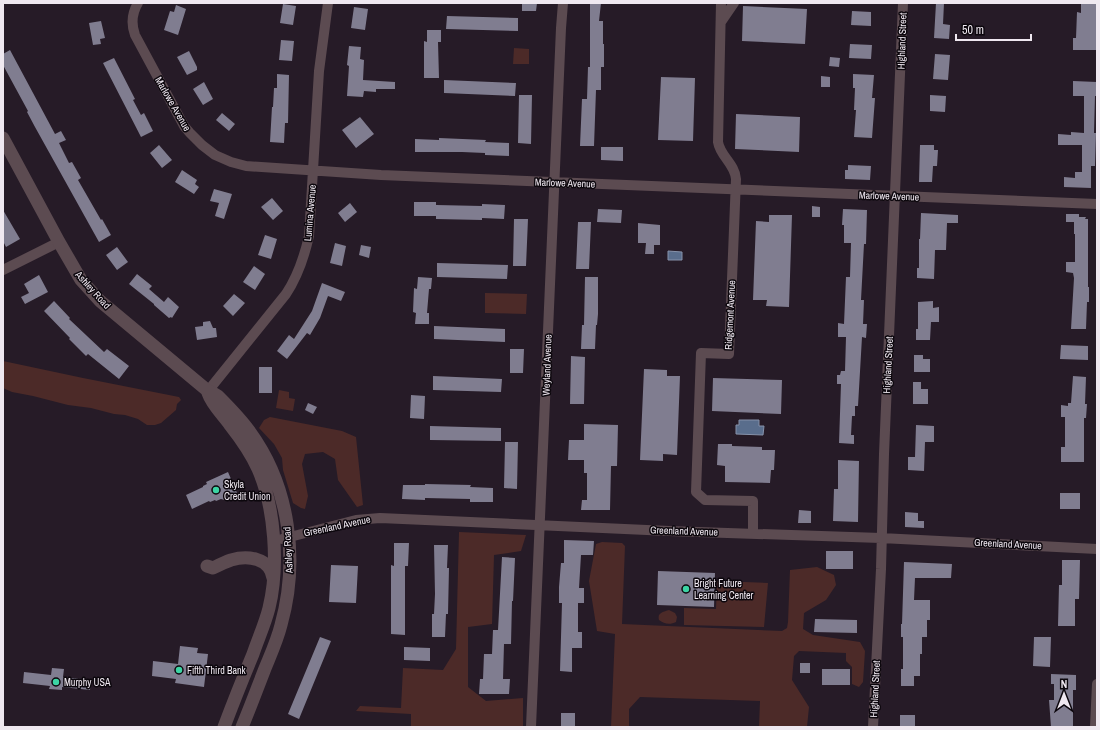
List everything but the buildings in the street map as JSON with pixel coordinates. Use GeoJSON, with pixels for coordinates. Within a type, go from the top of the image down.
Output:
{"type":"FeatureCollection","features":[{"type":"Feature","properties":{"kind":"street","name":"Marlowe Avenue"},"geometry":{"type":"LineString","coordinates":[[138,3],[135,8],[133,19],[135,35],[184,126],[202,145],[216,155],[231,162],[246,166],[313,171],[554,182],[1097,204]]}},
{"type":"Feature","properties":{"kind":"street","name":"Lumina Avenue"},"geometry":{"type":"LineString","coordinates":[[208,391],[286,294],[294,282],[302,264],[309,236],[319,71],[328,3]]}},
{"type":"Feature","properties":{"kind":"street","name":"Weyland Avenue"},"geometry":{"type":"LineString","coordinates":[[531,727],[563,3]]}},
{"type":"Feature","properties":{"kind":"street","name":"Ridgemont Avenue"},"geometry":{"type":"LineString","coordinates":[[721,3],[718,142],[719,150],[731,165],[735,174],[729,354],[701,353],[696,492],[705,500],[753,501],[752,534]]}},
{"type":"Feature","properties":{"kind":"street"},"geometry":{"type":"LineString","coordinates":[[721,23],[734,3]]}},
{"type":"Feature","properties":{"kind":"street","name":"Highland Street"},"geometry":{"type":"LineString","coordinates":[[873,727],[903,3]]}},
{"type":"Feature","properties":{"kind":"street","name":"Ashley Road"},"geometry":{"type":"LineString","coordinates":[[3,138],[81,280],[100,301],[208,391],[215,394],[236,414],[250,431],[261,449],[273,475],[282,499],[289,537],[289,586],[281,626],[242,727]]}},
{"type":"Feature","properties":{"kind":"street"},"geometry":{"type":"LineString","coordinates":[[3,270],[59,242]]}},
{"type":"Feature","properties":{"kind":"street","name":"Ashley Road"},"geometry":{"type":"LineString","coordinates":[[208,391],[213,403],[247,448],[258,469],[269,505],[273,541],[273,580],[271,597],[263,627],[224,727]]}},
{"type":"Feature","properties":{"kind":"street","name":"Greenland Avenue"},"geometry":{"type":"LineString","coordinates":[[273,541],[356,520],[376,518],[881,538],[1097,549]]}},
{"type":"Feature","properties":{"kind":"street"},"geometry":{"type":"LineString","coordinates":[[207,566],[213,568],[237,558],[253,558],[261,561],[268,567],[271,571],[273,580]]}},
{"type":"Feature","properties":{"kind":"street"},"geometry":{"type":"LineString","coordinates":[[1095,727],[1097,684]]}},
{"type":"Feature","properties":{"kind":"shaded area"},"geometry":{"type":"Polygon","coordinates":[[[514,48],[529,49],[529,64],[513,64],[514,48]]]}},
{"type":"Feature","properties":{"kind":"shaded area"},"geometry":{"type":"Polygon","coordinates":[[[485,293],[527,294],[526,314],[485,313],[485,293]]]}},
{"type":"Feature","properties":{"kind":"shaded area"},"geometry":{"type":"Polygon","coordinates":[[[3,361],[179,397],[181,400],[177,404],[176,410],[161,423],[147,425],[138,419],[125,415],[68,405],[12,392],[3,388],[3,361]]]}},
{"type":"Feature","properties":{"kind":"shaded area"},"geometry":{"type":"Polygon","coordinates":[[[279,390],[289,392],[289,398],[295,399],[293,411],[276,408],[279,390]]]}},
{"type":"Feature","properties":{"kind":"shaded area"},"geometry":{"type":"Polygon","coordinates":[[[270,417],[342,431],[356,437],[363,505],[357,507],[338,480],[335,459],[323,452],[305,454],[302,464],[308,496],[305,509],[293,503],[283,470],[282,458],[274,444],[259,428],[264,420],[270,417]]]}},
{"type":"Feature","properties":{"kind":"shaded area"},"geometry":{"type":"Polygon","coordinates":[[[459,532],[526,535],[521,551],[494,555],[492,624],[468,627],[468,687],[486,701],[523,698],[523,727],[411,727],[411,714],[356,711],[360,706],[401,708],[403,668],[443,670],[456,649],[459,532]]]}},
{"type":"Feature","properties":{"kind":"shaded area"},"geometry":{"type":"Polygon","coordinates":[[[602,542],[622,543],[625,546],[622,624],[782,631],[787,628],[788,622],[790,570],[817,567],[834,575],[836,585],[826,600],[804,613],[803,629],[813,635],[860,642],[865,651],[863,682],[859,687],[852,684],[852,667],[846,661],[846,653],[799,651],[794,656],[792,680],[809,707],[807,727],[759,727],[760,701],[640,697],[629,709],[629,727],[611,727],[615,634],[597,631],[589,581],[596,544],[602,542]]]}},
{"type":"Feature","properties":{"kind":"shaded area"},"geometry":{"type":"Polygon","coordinates":[[[717,581],[768,583],[764,627],[684,625],[684,608],[716,609],[717,581]]]}},
{"type":"Feature","properties":{"kind":"shaded area"},"geometry":{"type":"Polygon","coordinates":[[[669,610],[675,613],[677,617],[676,622],[672,624],[667,624],[659,620],[660,614],[669,610]]]}},
{"type":"Feature","properties":{"kind":"water"},"geometry":{"type":"Polygon","coordinates":[[[668,251],[682,252],[682,260],[668,260],[668,251]]]}},
{"type":"Feature","properties":{"kind":"water"},"geometry":{"type":"Polygon","coordinates":[[[739,420],[759,420],[759,426],[764,426],[763,435],[736,434],[736,425],[739,425],[739,420]]]}},
{"type":"Feature","properties":{"kind":"place","name":"Skyla Credit Union"},"geometry":{"type":"Point","coordinates":[216,490]}},
{"type":"Feature","properties":{"kind":"place","name":"Bright Future Learning Center"},"geometry":{"type":"Point","coordinates":[686,589]}},
{"type":"Feature","properties":{"kind":"place","name":"Fifth Third Bank"},"geometry":{"type":"Point","coordinates":[179,670]}},
{"type":"Feature","properties":{"kind":"place","name":"Murphy USA"},"geometry":{"type":"Point","coordinates":[56,682]}}]}
